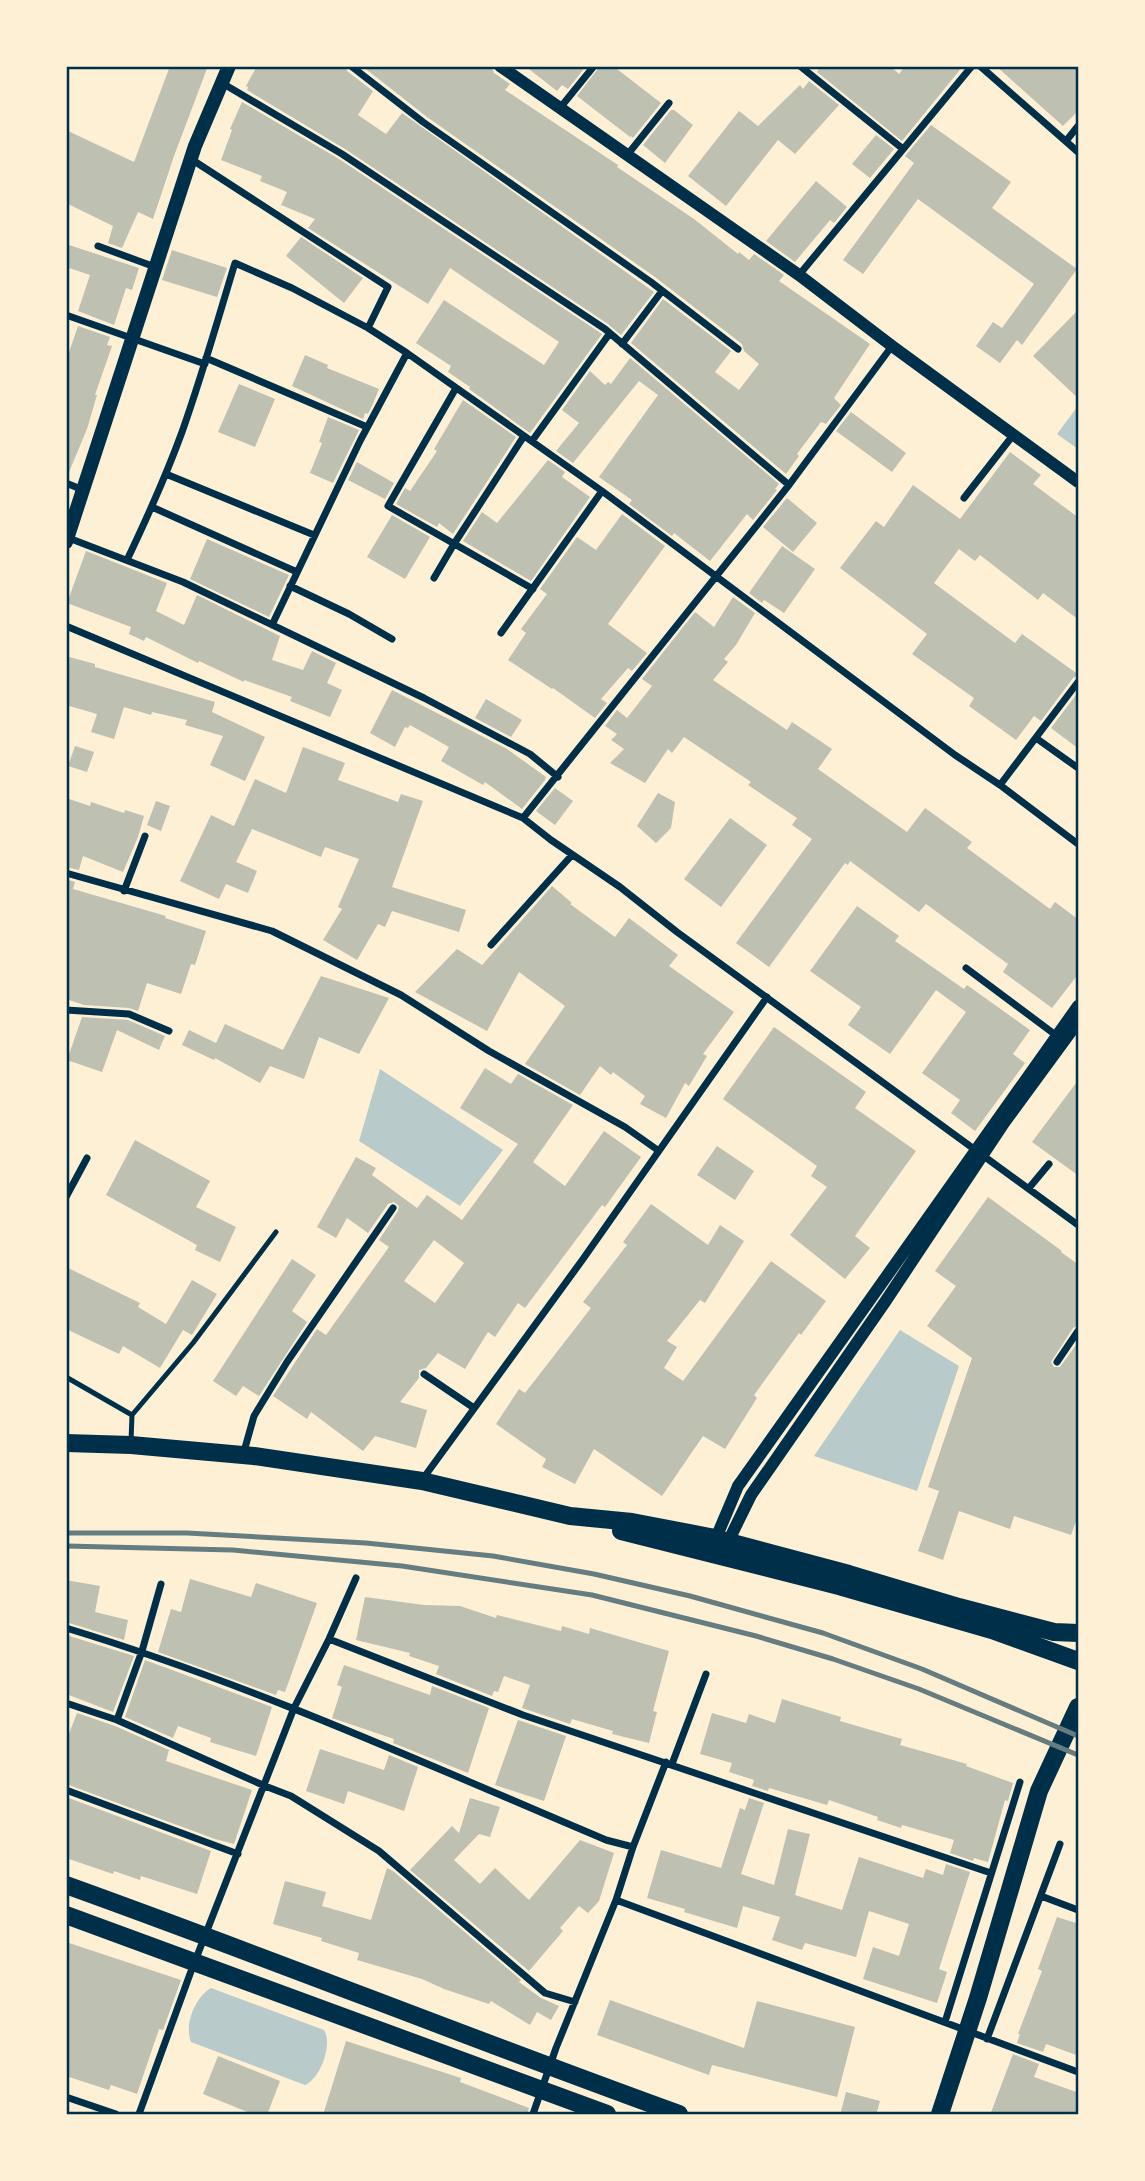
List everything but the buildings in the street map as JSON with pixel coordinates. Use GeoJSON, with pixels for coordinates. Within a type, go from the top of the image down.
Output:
{"type":"FeatureCollection","features":[{"type":"Feature","properties":{"kind":"main road"},"geometry":{"type":"LineString","coordinates":[[67,538],[191,159],[229,66]]}},
{"type":"Feature","properties":{"kind":"main road"},"geometry":{"type":"LineString","coordinates":[[66,1443],[131,1445],[243,1455],[422,1481],[570,1516],[839,1586],[992,1630],[1079,1661]]}},
{"type":"Feature","properties":{"kind":"main road"},"geometry":{"type":"LineString","coordinates":[[570,1516],[632,1522],[722,1540],[1054,1632],[1079,1633]]}},
{"type":"Feature","properties":{"kind":"main road"},"geometry":{"type":"LineString","coordinates":[[940,2115],[1039,1791],[1079,1707]]}},
{"type":"Feature","properties":{"kind":"main road"},"geometry":{"type":"LineString","coordinates":[[66,1885],[206,1935],[679,2115]]}},
{"type":"Feature","properties":{"kind":"main road"},"geometry":{"type":"LineString","coordinates":[[66,1915],[607,2115]]}},
{"type":"Feature","properties":{"kind":"street"},"geometry":{"type":"LineString","coordinates":[[351,66],[423,122],[662,291],[738,349]]}},
{"type":"Feature","properties":{"kind":"street"},"geometry":{"type":"LineString","coordinates":[[500,66],[799,275],[1079,482]]}},
{"type":"Feature","properties":{"kind":"street"},"geometry":{"type":"LineString","coordinates":[[560,108],[594,66]]}},
{"type":"Feature","properties":{"kind":"street"},"geometry":{"type":"LineString","coordinates":[[800,66],[903,149]]}},
{"type":"Feature","properties":{"kind":"street"},"geometry":{"type":"LineString","coordinates":[[799,275],[972,66]]}},
{"type":"Feature","properties":{"kind":"street"},"geometry":{"type":"LineString","coordinates":[[980,66],[1079,152]]}},
{"type":"Feature","properties":{"kind":"street"},"geometry":{"type":"LineString","coordinates":[[221,83],[341,154],[610,333],[789,485]]}},
{"type":"Feature","properties":{"kind":"street"},"geometry":{"type":"LineString","coordinates":[[628,154],[669,103]]}},
{"type":"Feature","properties":{"kind":"street"},"geometry":{"type":"LineString","coordinates":[[1066,141],[1079,126]]}},
{"type":"Feature","properties":{"kind":"street"},"geometry":{"type":"LineString","coordinates":[[191,159],[388,286],[368,328]]}},
{"type":"Feature","properties":{"kind":"street"},"geometry":{"type":"LineString","coordinates":[[98,246],[155,267]]}},
{"type":"Feature","properties":{"kind":"street"},"geometry":{"type":"LineString","coordinates":[[127,560],[166,474],[206,361],[235,263],[292,288],[368,328],[407,353],[602,491],[955,755],[1079,844]]}},
{"type":"Feature","properties":{"kind":"street"},"geometry":{"type":"LineString","coordinates":[[622,344],[662,291]]}},
{"type":"Feature","properties":{"kind":"street"},"geometry":{"type":"LineString","coordinates":[[66,315],[206,361],[367,427]]}},
{"type":"Feature","properties":{"kind":"street"},"geometry":{"type":"LineString","coordinates":[[532,441],[610,333]]}},
{"type":"Feature","properties":{"kind":"street"},"geometry":{"type":"LineString","coordinates":[[523,818],[789,485],[892,346]]}},
{"type":"Feature","properties":{"kind":"street"},"geometry":{"type":"LineString","coordinates":[[272,625],[367,427],[407,353]]}},
{"type":"Feature","properties":{"kind":"street"},"geometry":{"type":"LineString","coordinates":[[456,388],[388,506],[533,589]]}},
{"type":"Feature","properties":{"kind":"street"},"geometry":{"type":"LineString","coordinates":[[964,498],[1014,434]]}},
{"type":"Feature","properties":{"kind":"street"},"geometry":{"type":"LineString","coordinates":[[434,578],[524,436]]}},
{"type":"Feature","properties":{"kind":"street"},"geometry":{"type":"LineString","coordinates":[[166,474],[314,535]]}},
{"type":"Feature","properties":{"kind":"street"},"geometry":{"type":"LineString","coordinates":[[66,483],[83,490]]}},
{"type":"Feature","properties":{"kind":"street"},"geometry":{"type":"LineString","coordinates":[[501,633],[602,491]]}},
{"type":"Feature","properties":{"kind":"street"},"geometry":{"type":"LineString","coordinates":[[152,507],[297,572]]}},
{"type":"Feature","properties":{"kind":"street"},"geometry":{"type":"LineString","coordinates":[[67,538],[183,582],[272,625],[472,723],[530,754],[558,777]]}},
{"type":"Feature","properties":{"kind":"street"},"geometry":{"type":"LineString","coordinates":[[290,586],[349,614],[391,639]]}},
{"type":"Feature","properties":{"kind":"street"},"geometry":{"type":"LineString","coordinates":[[66,625],[523,818],[1079,1225]]}},
{"type":"Feature","properties":{"kind":"street"},"geometry":{"type":"LineString","coordinates":[[1000,785],[1079,682]]}},
{"type":"Feature","properties":{"kind":"street"},"geometry":{"type":"LineString","coordinates":[[1036,738],[1079,768]]}},
{"type":"Feature","properties":{"kind":"street"},"geometry":{"type":"LineString","coordinates":[[124,891],[145,836]]}},
{"type":"Feature","properties":{"kind":"street"},"geometry":{"type":"LineString","coordinates":[[491,945],[572,855]]}},
{"type":"Feature","properties":{"kind":"street"},"geometry":{"type":"LineString","coordinates":[[66,873],[272,930],[401,995],[489,1051],[625,1127],[659,1151]]}},
{"type":"Feature","properties":{"kind":"street"},"geometry":{"type":"LineString","coordinates":[[966,968],[1057,1036]]}},
{"type":"Feature","properties":{"kind":"street"},"geometry":{"type":"LineString","coordinates":[[422,1481],[767,997]]}},
{"type":"Feature","properties":{"kind":"street"},"geometry":{"type":"LineString","coordinates":[[722,1540],[885,1302],[979,1152],[1079,1006]]}},
{"type":"Feature","properties":{"kind":"street"},"geometry":{"type":"LineString","coordinates":[[66,1010],[129,1014],[169,1031]]}},
{"type":"Feature","properties":{"kind":"street"},"geometry":{"type":"LineString","coordinates":[[979,1152],[1079,1023]]}},
{"type":"Feature","properties":{"kind":"street"},"geometry":{"type":"LineString","coordinates":[[66,1197],[88,1158]]}},
{"type":"Feature","properties":{"kind":"street"},"geometry":{"type":"LineString","coordinates":[[1029,1188],[1049,1164]]}},
{"type":"Feature","properties":{"kind":"street"},"geometry":{"type":"LineString","coordinates":[[243,1455],[254,1416],[287,1362],[393,1208]]}},
{"type":"Feature","properties":{"kind":"street"},"geometry":{"type":"LineString","coordinates":[[1057,1362],[1079,1331]]}},
{"type":"Feature","properties":{"kind":"street"},"geometry":{"type":"LineString","coordinates":[[424,1374],[474,1408]]}},
{"type":"Feature","properties":{"kind":"street"},"geometry":{"type":"LineString","coordinates":[[139,2115],[195,1962],[294,1708],[356,1578]]}},
{"type":"Feature","properties":{"kind":"street"},"geometry":{"type":"LineString","coordinates":[[117,1720],[142,1651],[160,1584]]}},
{"type":"Feature","properties":{"kind":"street"},"geometry":{"type":"LineString","coordinates":[[66,1628],[142,1651],[294,1708],[606,1840],[633,1847]]}},
{"type":"Feature","properties":{"kind":"street"},"geometry":{"type":"LineString","coordinates":[[329,1639],[523,1715],[991,1873]]}},
{"type":"Feature","properties":{"kind":"street"},"geometry":{"type":"LineString","coordinates":[[533,2115],[549,2067],[616,1900],[633,1847],[706,1674]]}},
{"type":"Feature","properties":{"kind":"street"},"geometry":{"type":"LineString","coordinates":[[66,1703],[117,1720],[291,1796],[379,1851],[545,1993],[575,2002]]}},
{"type":"Feature","properties":{"kind":"street"},"geometry":{"type":"LineString","coordinates":[[944,2022],[1020,1782]]}},
{"type":"Feature","properties":{"kind":"street"},"geometry":{"type":"LineString","coordinates":[[66,1790],[238,1854]]}},
{"type":"Feature","properties":{"kind":"street"},"geometry":{"type":"LineString","coordinates":[[987,2039],[1060,1844]]}},
{"type":"Feature","properties":{"kind":"street"},"geometry":{"type":"LineString","coordinates":[[1041,1896],[1079,1910]]}},
{"type":"Feature","properties":{"kind":"street"},"geometry":{"type":"LineString","coordinates":[[616,1900],[1079,2072]]}},
{"type":"Feature","properties":{"kind":"street"},"geometry":{"type":"LineString","coordinates":[[66,2097],[116,2115]]}},
{"type":"Feature","properties":{"kind":"lane"},"geometry":{"type":"LineString","coordinates":[[131,1445],[132,1415],[193,1343],[276,1232]]}},
{"type":"Feature","properties":{"kind":"lane"},"geometry":{"type":"LineString","coordinates":[[66,1377],[132,1415]]}},
{"type":"Feature","properties":{"kind":"shaded area"},"geometry":{"type":"Polygon","coordinates":[[[1078,406],[1078,449],[1057,434],[1078,406]]]}},
{"type":"Feature","properties":{"kind":"shaded area"},"geometry":{"type":"Polygon","coordinates":[[[380,1069],[503,1150],[460,1206],[359,1141],[380,1069]]]}},
{"type":"Feature","properties":{"kind":"shaded area"},"geometry":{"type":"Polygon","coordinates":[[[900,1330],[959,1366],[917,1491],[814,1456],[900,1330]]]}},
{"type":"Feature","properties":{"kind":"shaded area"},"geometry":{"type":"Polygon","coordinates":[[[211,1988],[324,2030],[326,2052],[316,2076],[305,2085],[191,2042],[189,2028],[192,2012],[200,1998],[211,1988]]]}},
{"type":"Feature","properties":{"kind":"railway"},"geometry":{"type":"LineString","coordinates":[[66,1533],[187,1533],[366,1543],[493,1556],[594,1574],[690,1596],[823,1633],[922,1669],[1078,1736]]}},
{"type":"Feature","properties":{"kind":"railway"},"geometry":{"type":"LineString","coordinates":[[66,1546],[233,1550],[402,1566],[592,1595],[756,1636],[833,1659],[919,1689],[1078,1755]]}}]}
